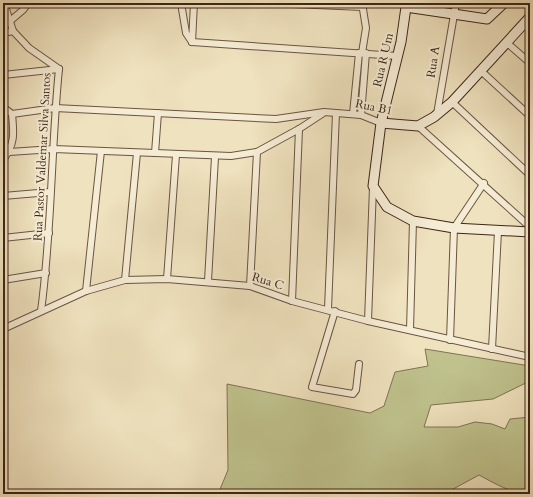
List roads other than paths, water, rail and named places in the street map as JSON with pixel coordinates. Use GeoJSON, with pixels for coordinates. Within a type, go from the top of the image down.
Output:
{"type":"FeatureCollection","features":[{"type":"Feature","properties":{"kind":"street","name":"Rua Pastor Valdemar Silva Santos"},"geometry":{"type":"LineString","coordinates":[[4,3],[13,31],[29,48],[58,69],[54,149],[50,192],[49,233],[41,311]]}},
{"type":"Feature","properties":{"kind":"street"},"geometry":{"type":"LineString","coordinates":[[10,21],[23,10],[28,3]]}},
{"type":"Feature","properties":{"kind":"street"},"geometry":{"type":"LineString","coordinates":[[181,3],[186,33],[192,42]]}},
{"type":"Feature","properties":{"kind":"street"},"geometry":{"type":"LineString","coordinates":[[192,42],[194,3]]}},
{"type":"Feature","properties":{"kind":"street"},"geometry":{"type":"LineString","coordinates":[[268,3],[363,5],[366,28],[352,114]]}},
{"type":"Feature","properties":{"kind":"street","name":"Rua A"},"geometry":{"type":"LineString","coordinates":[[437,114],[456,3]]}},
{"type":"Feature","properties":{"kind":"street"},"geometry":{"type":"LineString","coordinates":[[405,5],[442,7],[453,14],[487,20],[504,3]]}},
{"type":"Feature","properties":{"kind":"street","name":"Rua R Um"},"geometry":{"type":"LineString","coordinates":[[373,186],[381,123],[402,38],[405,5]]}},
{"type":"Feature","properties":{"kind":"street"},"geometry":{"type":"LineString","coordinates":[[530,17],[452,102],[418,126],[484,183],[530,227]]}},
{"type":"Feature","properties":{"kind":"street"},"geometry":{"type":"LineString","coordinates":[[3,33],[13,31]]}},
{"type":"Feature","properties":{"kind":"street"},"geometry":{"type":"LineString","coordinates":[[192,42],[397,56]]}},
{"type":"Feature","properties":{"kind":"street"},"geometry":{"type":"LineString","coordinates":[[506,42],[530,63]]}},
{"type":"Feature","properties":{"kind":"street"},"geometry":{"type":"LineString","coordinates":[[361,115],[363,53]]}},
{"type":"Feature","properties":{"kind":"street"},"geometry":{"type":"LineString","coordinates":[[3,75],[58,69]]}},
{"type":"Feature","properties":{"kind":"street"},"geometry":{"type":"LineString","coordinates":[[480,70],[530,116]]}},
{"type":"Feature","properties":{"kind":"street"},"geometry":{"type":"LineString","coordinates":[[452,102],[530,175]]}},
{"type":"Feature","properties":{"kind":"street"},"geometry":{"type":"LineString","coordinates":[[3,107],[12,114],[14,138],[9,152],[3,160]]}},
{"type":"Feature","properties":{"kind":"street","name":"Rua B1"},"geometry":{"type":"LineString","coordinates":[[12,114],[55,108],[276,119],[324,112],[361,115],[381,123],[418,126]]}},
{"type":"Feature","properties":{"kind":"street"},"geometry":{"type":"LineString","coordinates":[[9,152],[54,149],[101,150],[215,157],[257,152],[300,129],[324,112]]}},
{"type":"Feature","properties":{"kind":"street"},"geometry":{"type":"LineString","coordinates":[[155,153],[158,113]]}},
{"type":"Feature","properties":{"kind":"street"},"geometry":{"type":"LineString","coordinates":[[336,113],[331,310],[312,387],[353,394],[356,390],[359,364]]}},
{"type":"Feature","properties":{"kind":"street"},"geometry":{"type":"LineString","coordinates":[[292,301],[300,129]]}},
{"type":"Feature","properties":{"kind":"street"},"geometry":{"type":"LineString","coordinates":[[86,291],[101,150]]}},
{"type":"Feature","properties":{"kind":"street"},"geometry":{"type":"LineString","coordinates":[[250,286],[257,152]]}},
{"type":"Feature","properties":{"kind":"street"},"geometry":{"type":"LineString","coordinates":[[125,280],[137,153]]}},
{"type":"Feature","properties":{"kind":"street"},"geometry":{"type":"LineString","coordinates":[[168,278],[176,155]]}},
{"type":"Feature","properties":{"kind":"street"},"geometry":{"type":"LineString","coordinates":[[208,281],[215,157]]}},
{"type":"Feature","properties":{"kind":"street"},"geometry":{"type":"LineString","coordinates":[[450,340],[454,228],[484,183]]}},
{"type":"Feature","properties":{"kind":"street"},"geometry":{"type":"LineString","coordinates":[[373,186],[387,207],[413,221],[454,228],[530,232]]}},
{"type":"Feature","properties":{"kind":"street"},"geometry":{"type":"LineString","coordinates":[[368,321],[373,186]]}},
{"type":"Feature","properties":{"kind":"street"},"geometry":{"type":"LineString","coordinates":[[3,196],[50,192]]}},
{"type":"Feature","properties":{"kind":"street"},"geometry":{"type":"LineString","coordinates":[[410,330],[413,221]]}},
{"type":"Feature","properties":{"kind":"street"},"geometry":{"type":"LineString","coordinates":[[492,349],[498,231]]}},
{"type":"Feature","properties":{"kind":"street"},"geometry":{"type":"LineString","coordinates":[[3,238],[49,233]]}},
{"type":"Feature","properties":{"kind":"street"},"geometry":{"type":"LineString","coordinates":[[3,280],[46,274]]}},
{"type":"Feature","properties":{"kind":"street","name":"Rua C"},"geometry":{"type":"LineString","coordinates":[[3,329],[86,291],[125,280],[168,278],[250,286],[292,301],[331,310],[368,321],[530,357]]}},
{"type":"Feature","properties":{"kind":"street"},"geometry":{"type":"LineString","coordinates":[[3,457],[3,492]]}}]}
